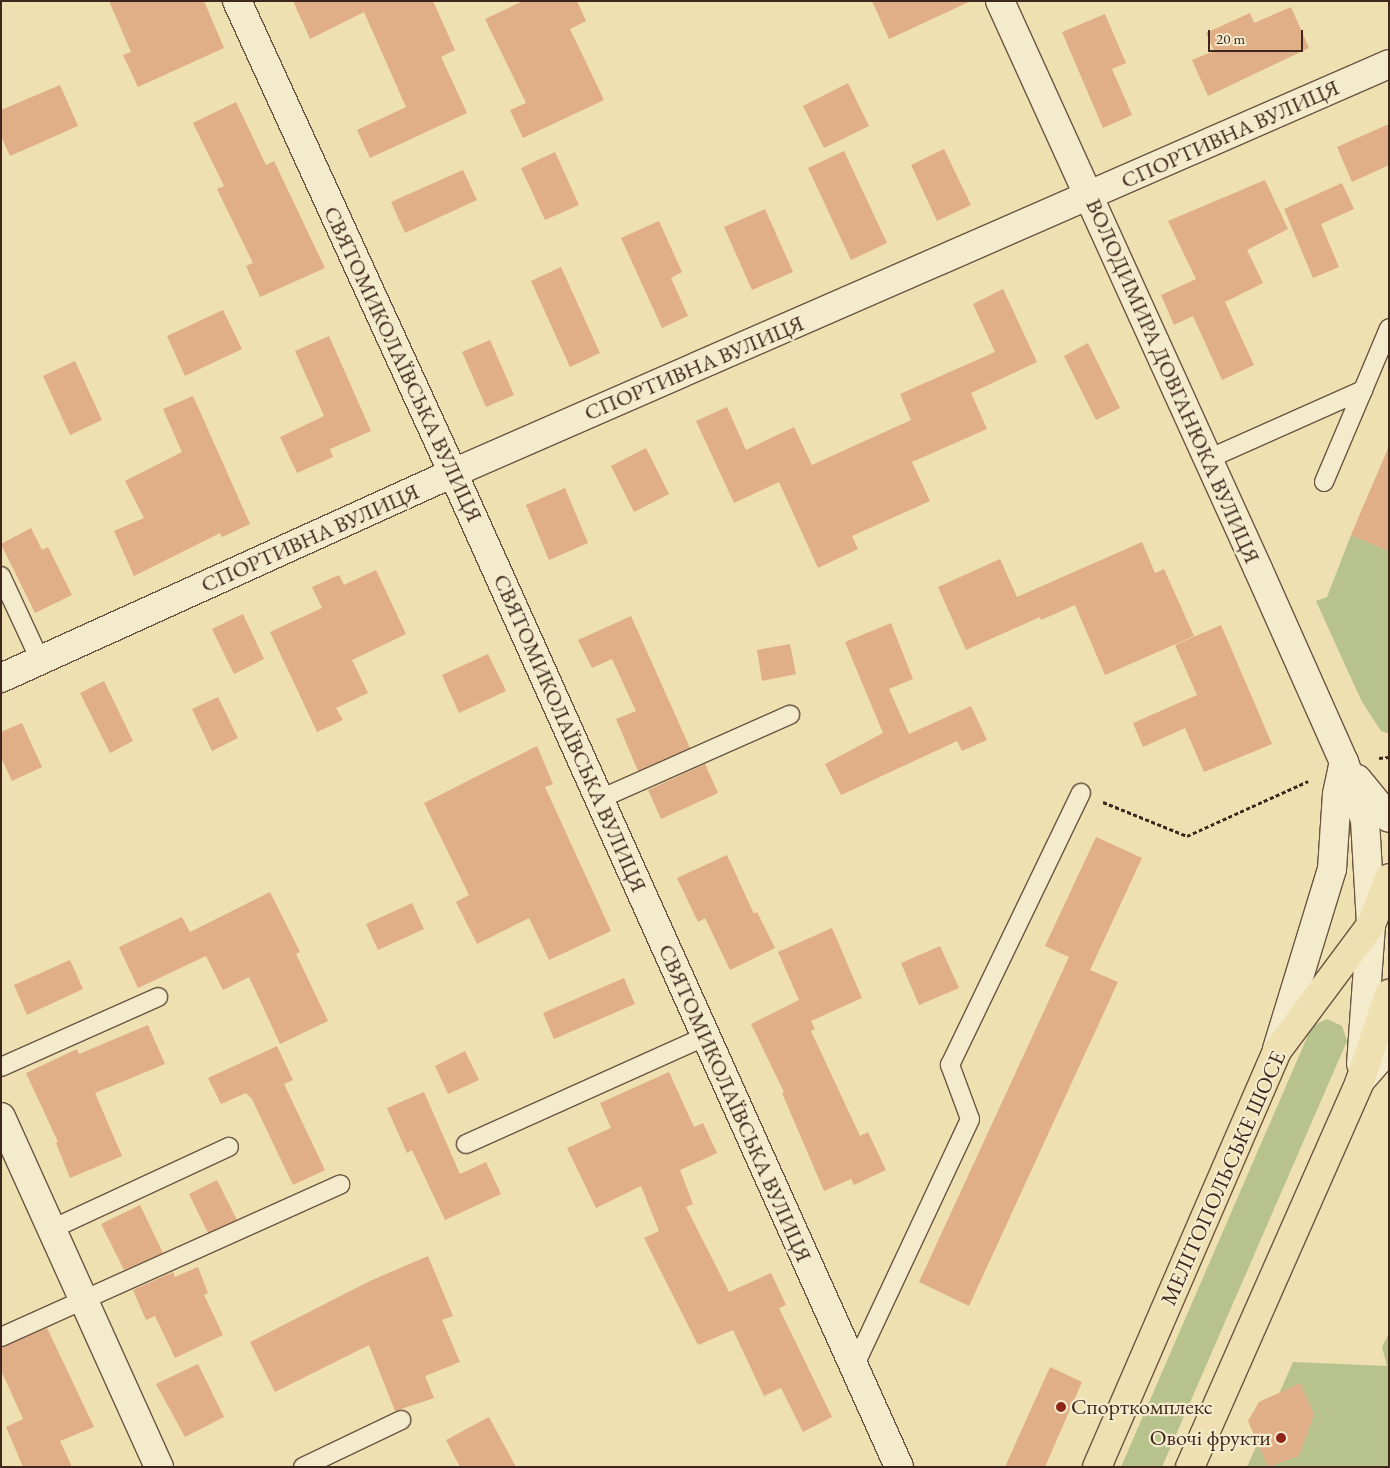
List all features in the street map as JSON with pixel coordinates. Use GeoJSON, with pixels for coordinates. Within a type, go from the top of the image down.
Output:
{"type":"FeatureCollection","features":[{"type":"Feature","properties":{"kind":"main road","name":"МЕЛІТОПОЛЬСЬКЕ ШОСЕ"},"geometry":{"type":"LineString","coordinates":[[1097,1467],[1277,1051],[1380,922],[1389,878]]}},
{"type":"Feature","properties":{"kind":"main road"},"geometry":{"type":"LineString","coordinates":[[1190,1467],[1360,1081],[1389,994]]}},
{"type":"Feature","properties":{"kind":"street","name":"СВЯТОМИКОЛАЇВСЬКА ВУЛИЦЯ"},"geometry":{"type":"LineString","coordinates":[[237,1],[453,473],[706,1036],[853,1369],[899,1467]]}},
{"type":"Feature","properties":{"kind":"street","name":"ВОЛОДИМИРА ДОВГАНЮКА ВУЛИЦЯ"},"geometry":{"type":"LineString","coordinates":[[1000,1],[1344,762]]}},
{"type":"Feature","properties":{"kind":"street","name":"СПОРТИВНА ВУЛИЦЯ"},"geometry":{"type":"LineString","coordinates":[[1,678],[453,473],[1089,197],[1389,64]]}},
{"type":"Feature","properties":{"kind":"street"},"geometry":{"type":"LineString","coordinates":[[1344,762],[1389,818]]}},
{"type":"Feature","properties":{"kind":"street"},"geometry":{"type":"LineString","coordinates":[[1344,762],[1365,820],[1380,922],[1360,1081]]}},
{"type":"Feature","properties":{"kind":"street"},"geometry":{"type":"LineString","coordinates":[[1277,1051],[1332,869],[1337,794],[1344,762]]}},
{"type":"Feature","properties":{"kind":"street"},"geometry":{"type":"LineString","coordinates":[[1360,1081],[1389,1048]]}},
{"type":"Feature","properties":{"kind":"street"},"geometry":{"type":"LineString","coordinates":[[1,1117],[159,1467]]}},
{"type":"Feature","properties":{"kind":"lane"},"geometry":{"type":"LineString","coordinates":[[1324,482],[1389,328]]}},
{"type":"Feature","properties":{"kind":"lane"},"geometry":{"type":"LineString","coordinates":[[1208,459],[1363,390]]}},
{"type":"Feature","properties":{"kind":"lane"},"geometry":{"type":"LineString","coordinates":[[1,576],[40,660]]}},
{"type":"Feature","properties":{"kind":"lane"},"geometry":{"type":"LineString","coordinates":[[600,800],[790,715]]}},
{"type":"Feature","properties":{"kind":"lane"},"geometry":{"type":"LineString","coordinates":[[853,1369],[970,1119],[950,1065],[1081,793]]}},
{"type":"Feature","properties":{"kind":"lane"},"geometry":{"type":"LineString","coordinates":[[1,1068],[158,997]]}},
{"type":"Feature","properties":{"kind":"lane"},"geometry":{"type":"LineString","coordinates":[[466,1144],[706,1036]]}},
{"type":"Feature","properties":{"kind":"lane"},"geometry":{"type":"LineString","coordinates":[[52,1229],[229,1147]]}},
{"type":"Feature","properties":{"kind":"lane"},"geometry":{"type":"LineString","coordinates":[[1,1337],[340,1185]]}},
{"type":"Feature","properties":{"kind":"lane"},"geometry":{"type":"LineString","coordinates":[[303,1467],[401,1420]]}},
{"type":"Feature","properties":{"kind":"path"},"geometry":{"type":"LineString","coordinates":[[1081,793],[1187,836],[1344,762],[1389,757]]}},
{"type":"Feature","properties":{"kind":"green space"},"geometry":{"type":"Polygon","coordinates":[[[1351,535],[1389,551],[1389,734],[1381,731],[1362,702],[1316,601],[1327,597],[1351,535]]]}},
{"type":"Feature","properties":{"kind":"green space"},"geometry":{"type":"Polygon","coordinates":[[[1327,1019],[1342,1026],[1347,1041],[1162,1467],[1121,1467],[1312,1026],[1327,1019]]]}},
{"type":"Feature","properties":{"kind":"green space"},"geometry":{"type":"Polygon","coordinates":[[[1389,1333],[1389,1467],[1247,1467],[1293,1362],[1387,1366],[1382,1347],[1389,1333]]]}},
{"type":"Feature","properties":{"kind":"building"},"geometry":{"type":"Polygon","coordinates":[[[109,1],[204,1],[224,48],[138,87],[123,55],[131,52],[109,1]]]}},
{"type":"Feature","properties":{"kind":"building"},"geometry":{"type":"Polygon","coordinates":[[[293,1],[433,1],[455,50],[441,57],[467,113],[370,158],[357,130],[406,107],[364,12],[310,39],[293,1]]]}},
{"type":"Feature","properties":{"kind":"building"},"geometry":{"type":"Polygon","coordinates":[[[523,1],[577,1],[586,21],[570,29],[604,100],[523,138],[510,110],[526,103],[485,19],[523,1]]]}},
{"type":"Feature","properties":{"kind":"building"},"geometry":{"type":"Polygon","coordinates":[[[872,1],[971,1],[889,39],[872,1]]]}},
{"type":"Feature","properties":{"kind":"building"},"geometry":{"type":"Polygon","coordinates":[[[1291,7],[1309,48],[1208,96],[1192,60],[1214,51],[1206,33],[1250,13],[1254,23],[1291,7]]]}},
{"type":"Feature","properties":{"kind":"building"},"geometry":{"type":"Polygon","coordinates":[[[1105,14],[1126,63],[1112,69],[1132,115],[1103,128],[1062,32],[1105,14]]]}},
{"type":"Feature","properties":{"kind":"building"},"geometry":{"type":"Polygon","coordinates":[[[848,83],[869,126],[824,148],[803,106],[848,83]]]}},
{"type":"Feature","properties":{"kind":"building"},"geometry":{"type":"Polygon","coordinates":[[[60,85],[78,126],[10,156],[1,136],[1,110],[60,85]]]}},
{"type":"Feature","properties":{"kind":"building"},"geometry":{"type":"Polygon","coordinates":[[[236,102],[266,165],[274,161],[325,268],[260,297],[246,266],[253,263],[217,189],[224,186],[193,123],[236,102]]]}},
{"type":"Feature","properties":{"kind":"building"},"geometry":{"type":"Polygon","coordinates":[[[1389,124],[1389,165],[1352,182],[1337,147],[1389,124]]]}},
{"type":"Feature","properties":{"kind":"building"},"geometry":{"type":"Polygon","coordinates":[[[944,149],[971,205],[937,221],[911,165],[944,149]]]}},
{"type":"Feature","properties":{"kind":"building"},"geometry":{"type":"Polygon","coordinates":[[[844,151],[887,243],[851,260],[808,168],[844,151]]]}},
{"type":"Feature","properties":{"kind":"building"},"geometry":{"type":"Polygon","coordinates":[[[555,152],[579,205],[545,220],[521,168],[555,152]]]}},
{"type":"Feature","properties":{"kind":"building"},"geometry":{"type":"Polygon","coordinates":[[[463,170],[477,200],[405,233],[391,202],[463,170]]]}},
{"type":"Feature","properties":{"kind":"building"},"geometry":{"type":"Polygon","coordinates":[[[1265,180],[1288,229],[1247,250],[1263,283],[1225,302],[1254,365],[1222,380],[1193,316],[1174,325],[1161,295],[1196,279],[1168,221],[1265,180]]]}},
{"type":"Feature","properties":{"kind":"building"},"geometry":{"type":"Polygon","coordinates":[[[1342,183],[1354,209],[1321,224],[1339,267],[1313,278],[1284,209],[1342,183]]]}},
{"type":"Feature","properties":{"kind":"building"},"geometry":{"type":"Polygon","coordinates":[[[765,209],[793,272],[752,290],[724,227],[765,209]]]}},
{"type":"Feature","properties":{"kind":"building"},"geometry":{"type":"Polygon","coordinates":[[[659,221],[682,272],[671,278],[688,316],[662,328],[621,238],[659,221]]]}},
{"type":"Feature","properties":{"kind":"building"},"geometry":{"type":"Polygon","coordinates":[[[561,267],[600,353],[570,367],[531,281],[561,267]]]}},
{"type":"Feature","properties":{"kind":"building"},"geometry":{"type":"Polygon","coordinates":[[[1003,289],[1037,362],[971,393],[987,429],[912,462],[930,501],[852,536],[858,549],[818,568],[779,482],[734,503],[696,421],[727,407],[746,450],[794,427],[812,465],[911,420],[900,394],[995,352],[973,304],[1003,289]]]}},
{"type":"Feature","properties":{"kind":"building"},"geometry":{"type":"Polygon","coordinates":[[[223,310],[242,349],[185,376],[167,336],[223,310]]]}},
{"type":"Feature","properties":{"kind":"building"},"geometry":{"type":"Polygon","coordinates":[[[329,336],[371,431],[330,449],[333,457],[297,473],[280,437],[324,416],[295,351],[329,336]]]}},
{"type":"Feature","properties":{"kind":"building"},"geometry":{"type":"Polygon","coordinates":[[[490,340],[514,395],[486,407],[462,352],[490,340]]]}},
{"type":"Feature","properties":{"kind":"building"},"geometry":{"type":"Polygon","coordinates":[[[1088,343],[1120,408],[1096,420],[1064,356],[1088,343]]]}},
{"type":"Feature","properties":{"kind":"building"},"geometry":{"type":"Polygon","coordinates":[[[75,361],[102,420],[70,435],[43,376],[75,361]]]}},
{"type":"Feature","properties":{"kind":"building"},"geometry":{"type":"Polygon","coordinates":[[[193,396],[250,524],[222,537],[220,533],[134,576],[114,531],[144,518],[125,481],[182,452],[163,409],[193,396]]]}},
{"type":"Feature","properties":{"kind":"building"},"geometry":{"type":"Polygon","coordinates":[[[1389,446],[1389,551],[1351,535],[1389,446]]]}},
{"type":"Feature","properties":{"kind":"building"},"geometry":{"type":"Polygon","coordinates":[[[646,448],[669,494],[634,512],[611,466],[646,448]]]}},
{"type":"Feature","properties":{"kind":"building"},"geometry":{"type":"Polygon","coordinates":[[[565,488],[588,543],[549,560],[526,505],[565,488]]]}},
{"type":"Feature","properties":{"kind":"building"},"geometry":{"type":"Polygon","coordinates":[[[31,528],[42,550],[48,547],[72,595],[35,613],[1,544],[31,528]]]}},
{"type":"Feature","properties":{"kind":"building"},"geometry":{"type":"Polygon","coordinates":[[[1142,542],[1155,573],[1164,569],[1194,636],[1105,675],[1075,605],[1041,620],[1040,617],[966,650],[938,587],[1000,559],[1017,597],[1142,542]]]}},
{"type":"Feature","properties":{"kind":"building"},"geometry":{"type":"Polygon","coordinates":[[[376,570],[406,634],[352,660],[368,693],[336,708],[343,720],[317,732],[270,632],[322,608],[312,587],[339,575],[344,585],[376,570]]]}},
{"type":"Feature","properties":{"kind":"building"},"geometry":{"type":"Polygon","coordinates":[[[243,614],[264,659],[234,674],[212,629],[243,614]]]}},
{"type":"Feature","properties":{"kind":"building"},"geometry":{"type":"Polygon","coordinates":[[[631,616],[690,748],[638,771],[616,719],[636,711],[612,659],[592,668],[578,640],[631,616]]]}},
{"type":"Feature","properties":{"kind":"building"},"geometry":{"type":"Polygon","coordinates":[[[891,623],[913,679],[889,689],[909,734],[971,706],[987,740],[962,751],[957,741],[841,795],[825,764],[883,733],[845,642],[891,623]]]}},
{"type":"Feature","properties":{"kind":"building"},"geometry":{"type":"Polygon","coordinates":[[[1221,625],[1272,744],[1204,772],[1185,728],[1143,747],[1133,723],[1197,695],[1175,645],[1221,625]]]}},
{"type":"Feature","properties":{"kind":"building"},"geometry":{"type":"Polygon","coordinates":[[[790,644],[796,674],[762,681],[757,650],[790,644]]]}},
{"type":"Feature","properties":{"kind":"building"},"geometry":{"type":"Polygon","coordinates":[[[488,654],[506,691],[459,713],[442,675],[488,654]]]}},
{"type":"Feature","properties":{"kind":"building"},"geometry":{"type":"Polygon","coordinates":[[[104,681],[133,741],[110,753],[80,693],[104,681]]]}},
{"type":"Feature","properties":{"kind":"building"},"geometry":{"type":"Polygon","coordinates":[[[218,697],[238,738],[212,751],[192,709],[218,697]]]}},
{"type":"Feature","properties":{"kind":"building"},"geometry":{"type":"Polygon","coordinates":[[[22,723],[42,767],[12,781],[1,757],[1,732],[22,723]]]}},
{"type":"Feature","properties":{"kind":"building"},"geometry":{"type":"Polygon","coordinates":[[[537,746],[553,784],[545,787],[611,931],[549,960],[529,918],[477,944],[456,902],[469,895],[424,803],[537,746]]]}},
{"type":"Feature","properties":{"kind":"building"},"geometry":{"type":"Polygon","coordinates":[[[705,764],[718,793],[661,819],[648,790],[705,764]]]}},
{"type":"Feature","properties":{"kind":"building"},"geometry":{"type":"Polygon","coordinates":[[[1096,837],[1142,858],[1090,970],[1118,982],[969,1306],[919,1282],[1069,957],[1045,946],[1096,837]]]}},
{"type":"Feature","properties":{"kind":"building"},"geometry":{"type":"Polygon","coordinates":[[[727,855],[754,914],[757,912],[775,948],[730,970],[705,918],[698,922],[677,878],[727,855]]]}},
{"type":"Feature","properties":{"kind":"building"},"geometry":{"type":"Polygon","coordinates":[[[270,892],[300,952],[296,954],[328,1021],[280,1044],[249,977],[223,990],[206,956],[138,988],[119,947],[182,917],[190,932],[270,892]]]}},
{"type":"Feature","properties":{"kind":"building"},"geometry":{"type":"Polygon","coordinates":[[[412,903],[424,929],[378,950],[366,924],[412,903]]]}},
{"type":"Feature","properties":{"kind":"building"},"geometry":{"type":"Polygon","coordinates":[[[832,928],[862,998],[811,1021],[815,1029],[811,1031],[860,1136],[868,1132],[886,1170],[854,1185],[851,1179],[824,1191],[782,1093],[784,1092],[751,1024],[799,1000],[778,952],[832,928]]]}},
{"type":"Feature","properties":{"kind":"building"},"geometry":{"type":"Polygon","coordinates":[[[940,946],[959,988],[919,1005],[901,963],[940,946]]]}},
{"type":"Feature","properties":{"kind":"building"},"geometry":{"type":"Polygon","coordinates":[[[70,960],[83,989],[27,1015],[14,985],[70,960]]]}},
{"type":"Feature","properties":{"kind":"building"},"geometry":{"type":"Polygon","coordinates":[[[624,978],[635,1004],[554,1039],[543,1013],[624,978]]]}},
{"type":"Feature","properties":{"kind":"building"},"geometry":{"type":"Polygon","coordinates":[[[148,1025],[165,1064],[95,1093],[122,1156],[70,1178],[56,1143],[58,1142],[26,1073],[77,1049],[79,1054],[148,1025]]]}},
{"type":"Feature","properties":{"kind":"building"},"geometry":{"type":"Polygon","coordinates":[[[277,1046],[293,1080],[284,1084],[325,1170],[293,1185],[252,1099],[246,1093],[221,1104],[208,1078],[277,1046]]]}},
{"type":"Feature","properties":{"kind":"building"},"geometry":{"type":"Polygon","coordinates":[[[465,1051],[479,1080],[448,1094],[435,1066],[465,1051]]]}},
{"type":"Feature","properties":{"kind":"building"},"geometry":{"type":"Polygon","coordinates":[[[669,1072],[694,1127],[703,1123],[717,1153],[680,1170],[693,1204],[686,1207],[729,1292],[771,1273],[786,1305],[779,1308],[832,1417],[803,1432],[781,1388],[764,1396],[733,1330],[698,1345],[644,1238],[659,1231],[641,1186],[596,1208],[567,1148],[611,1128],[600,1103],[669,1072]]]}},
{"type":"Feature","properties":{"kind":"building"},"geometry":{"type":"Polygon","coordinates":[[[424,1092],[460,1174],[486,1162],[501,1194],[445,1220],[412,1150],[407,1153],[387,1108],[424,1092]]]}},
{"type":"Feature","properties":{"kind":"building"},"geometry":{"type":"Polygon","coordinates":[[[217,1180],[237,1220],[208,1233],[189,1194],[217,1180]]]}},
{"type":"Feature","properties":{"kind":"building"},"geometry":{"type":"Polygon","coordinates":[[[140,1205],[163,1253],[124,1270],[101,1224],[140,1205]]]}},
{"type":"Feature","properties":{"kind":"building"},"geometry":{"type":"Polygon","coordinates":[[[428,1256],[453,1316],[442,1320],[460,1362],[425,1376],[434,1398],[395,1411],[369,1345],[275,1392],[250,1342],[370,1281],[428,1256]]]}},
{"type":"Feature","properties":{"kind":"building"},"geometry":{"type":"Polygon","coordinates":[[[198,1267],[208,1293],[204,1295],[223,1335],[175,1358],[155,1316],[146,1320],[133,1290],[173,1272],[175,1277],[198,1267]]]}},
{"type":"Feature","properties":{"kind":"building"},"geometry":{"type":"Polygon","coordinates":[[[47,1328],[94,1427],[60,1441],[72,1467],[23,1467],[6,1427],[23,1419],[1,1370],[1,1347],[47,1328]]]}},
{"type":"Feature","properties":{"kind":"building"},"geometry":{"type":"Polygon","coordinates":[[[198,1364],[224,1417],[185,1437],[156,1384],[198,1364]]]}},
{"type":"Feature","properties":{"kind":"building"},"geometry":{"type":"Polygon","coordinates":[[[1050,1367],[1082,1382],[1045,1467],[1005,1467],[1050,1367]]]}},
{"type":"Feature","properties":{"kind":"building","name":"Овочі фрукти"},"geometry":{"type":"Polygon","coordinates":[[[1300,1383],[1314,1414],[1299,1456],[1268,1467],[1248,1421],[1259,1402],[1300,1383]]]}},
{"type":"Feature","properties":{"kind":"building"},"geometry":{"type":"Polygon","coordinates":[[[489,1417],[516,1467],[460,1467],[446,1440],[489,1417]]]}},
{"type":"Feature","properties":{"kind":"place","name":"Спорткомплекс"},"geometry":{"type":"Point","coordinates":[1061,1407]}},
{"type":"Feature","properties":{"kind":"place","name":"Овочі фрукти"},"geometry":{"type":"Point","coordinates":[1281,1438]}}]}
